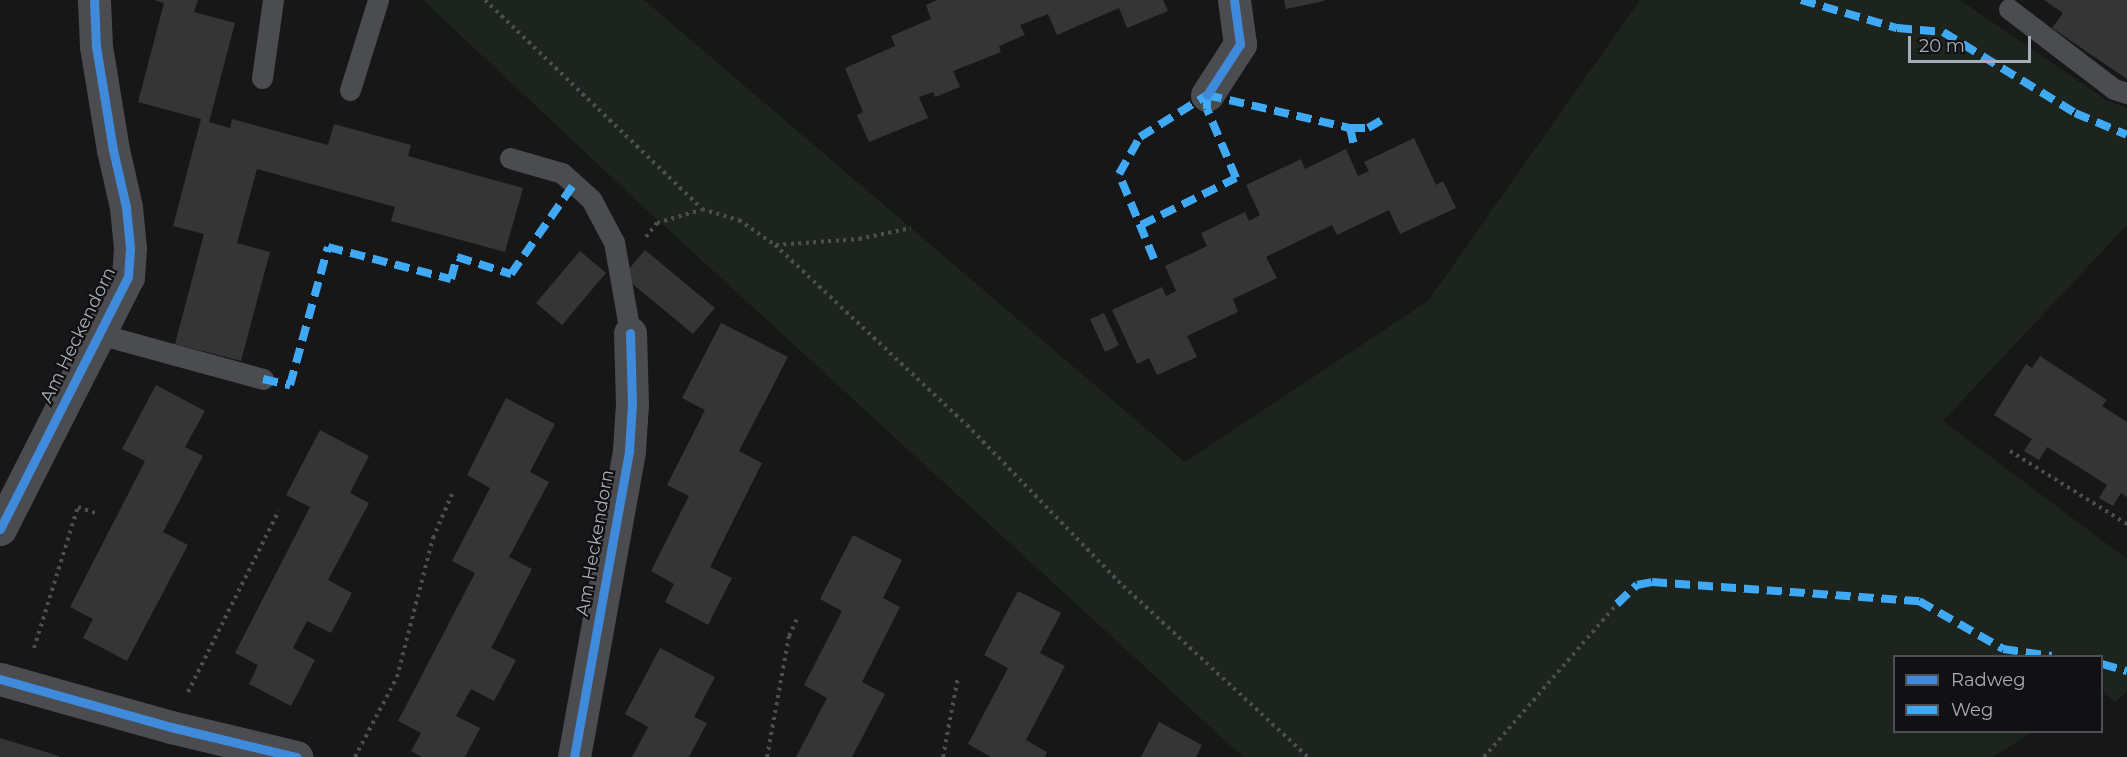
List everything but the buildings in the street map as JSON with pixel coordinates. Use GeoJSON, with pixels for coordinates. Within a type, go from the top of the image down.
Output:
{"type":"FeatureCollection","features":[{"type":"Feature","properties":{"kind":"street","name":"Am Heckendorn"},"geometry":{"type":"LineString","coordinates":[[0,529],[128,277],[129,248],[126,207],[113,150],[96,46],[94,0]]}},
{"type":"Feature","properties":{"kind":"street"},"geometry":{"type":"LineString","coordinates":[[1207,95],[1240,44],[1234,0]]}},
{"type":"Feature","properties":{"kind":"street","name":"Am Heckendorn"},"geometry":{"type":"LineString","coordinates":[[574,757],[629,450],[632,404],[630,333]]}},
{"type":"Feature","properties":{"kind":"street"},"geometry":{"type":"LineString","coordinates":[[11,683],[171,727],[296,757]]}},
{"type":"Feature","properties":{"kind":"lane"},"geometry":{"type":"LineString","coordinates":[[262,78],[273,0]]}},
{"type":"Feature","properties":{"kind":"lane"},"geometry":{"type":"LineString","coordinates":[[350,90],[378,0]]}},
{"type":"Feature","properties":{"kind":"lane"},"geometry":{"type":"LineString","coordinates":[[2009,9],[2114,89],[2127,93]]}},
{"type":"Feature","properties":{"kind":"lane"},"geometry":{"type":"LineString","coordinates":[[510,158],[562,173],[591,199],[614,242],[630,333]]}},
{"type":"Feature","properties":{"kind":"lane"},"geometry":{"type":"LineString","coordinates":[[99,334],[263,379]]}},
{"type":"Feature","properties":{"kind":"path"},"geometry":{"type":"LineString","coordinates":[[485,0],[702,209],[739,220],[775,245],[967,425],[1118,581],[1308,757]]}},
{"type":"Feature","properties":{"kind":"path"},"geometry":{"type":"LineString","coordinates":[[619,272],[657,223],[702,209]]}},
{"type":"Feature","properties":{"kind":"path"},"geometry":{"type":"LineString","coordinates":[[775,245],[860,239],[910,228]]}},
{"type":"Feature","properties":{"kind":"path"},"geometry":{"type":"LineString","coordinates":[[2010,451],[2127,524]]}},
{"type":"Feature","properties":{"kind":"path"},"geometry":{"type":"LineString","coordinates":[[355,757],[397,677],[433,538],[452,494]]}},
{"type":"Feature","properties":{"kind":"path"},"geometry":{"type":"LineString","coordinates":[[11,683],[78,507],[98,514]]}},
{"type":"Feature","properties":{"kind":"path"},"geometry":{"type":"LineString","coordinates":[[171,727],[279,510]]}},
{"type":"Feature","properties":{"kind":"path"},"geometry":{"type":"LineString","coordinates":[[1484,757],[1617,604]]}},
{"type":"Feature","properties":{"kind":"path"},"geometry":{"type":"LineString","coordinates":[[767,757],[789,636],[797,619]]}},
{"type":"Feature","properties":{"kind":"path"},"geometry":{"type":"LineString","coordinates":[[943,757],[958,677]]}},
{"type":"Feature","properties":{"kind":"shaded area"},"geometry":{"type":"Polygon","coordinates":[[[423,0],[644,0],[1185,462],[1428,301],[1640,0],[1960,0],[2106,100],[2127,108],[2127,225],[1943,421],[2127,559],[2127,691],[2115,702],[2103,691],[2103,655],[1893,655],[1893,733],[2030,733],[1993,757],[1243,757],[636,200],[423,0]]]}},
{"type":"Feature","properties":{"kind":"marked path"},"geometry":{"type":"LineString","coordinates":[[1801,0],[1897,28],[1943,32],[2075,113],[2127,135]]}},
{"type":"Feature","properties":{"kind":"marked path"},"geometry":{"type":"LineString","coordinates":[[1141,225],[1236,178],[1207,109],[1207,95]]}},
{"type":"Feature","properties":{"kind":"marked path"},"geometry":{"type":"LineString","coordinates":[[1154,259],[1119,174],[1140,137],[1207,95],[1350,128],[1354,145]]}},
{"type":"Feature","properties":{"kind":"marked path"},"geometry":{"type":"LineString","coordinates":[[1350,128],[1368,128],[1382,120]]}},
{"type":"Feature","properties":{"kind":"marked path"},"geometry":{"type":"LineString","coordinates":[[263,379],[290,385],[328,247],[451,279],[457,257],[511,274],[574,184]]}},
{"type":"Feature","properties":{"kind":"marked path"},"geometry":{"type":"LineString","coordinates":[[1617,604],[1637,585],[1652,582],[1919,601],[2003,649],[2044,655]]}},
{"type":"Feature","properties":{"kind":"marked path"},"geometry":{"type":"LineString","coordinates":[[2103,664],[2127,671]]}},
{"type":"Feature","properties":{"kind":"cycle path"},"geometry":{"type":"LineString","coordinates":[[0,529],[128,277],[130,248],[126,207],[113,150],[96,46],[94,0]]}},
{"type":"Feature","properties":{"kind":"cycle path"},"geometry":{"type":"LineString","coordinates":[[1207,95],[1240,44],[1234,0]]}},
{"type":"Feature","properties":{"kind":"cycle path"},"geometry":{"type":"LineString","coordinates":[[574,757],[629,450],[632,404],[630,333]]}},
{"type":"Feature","properties":{"kind":"cycle path"},"geometry":{"type":"LineString","coordinates":[[0,679],[171,727],[296,757]]}}]}
